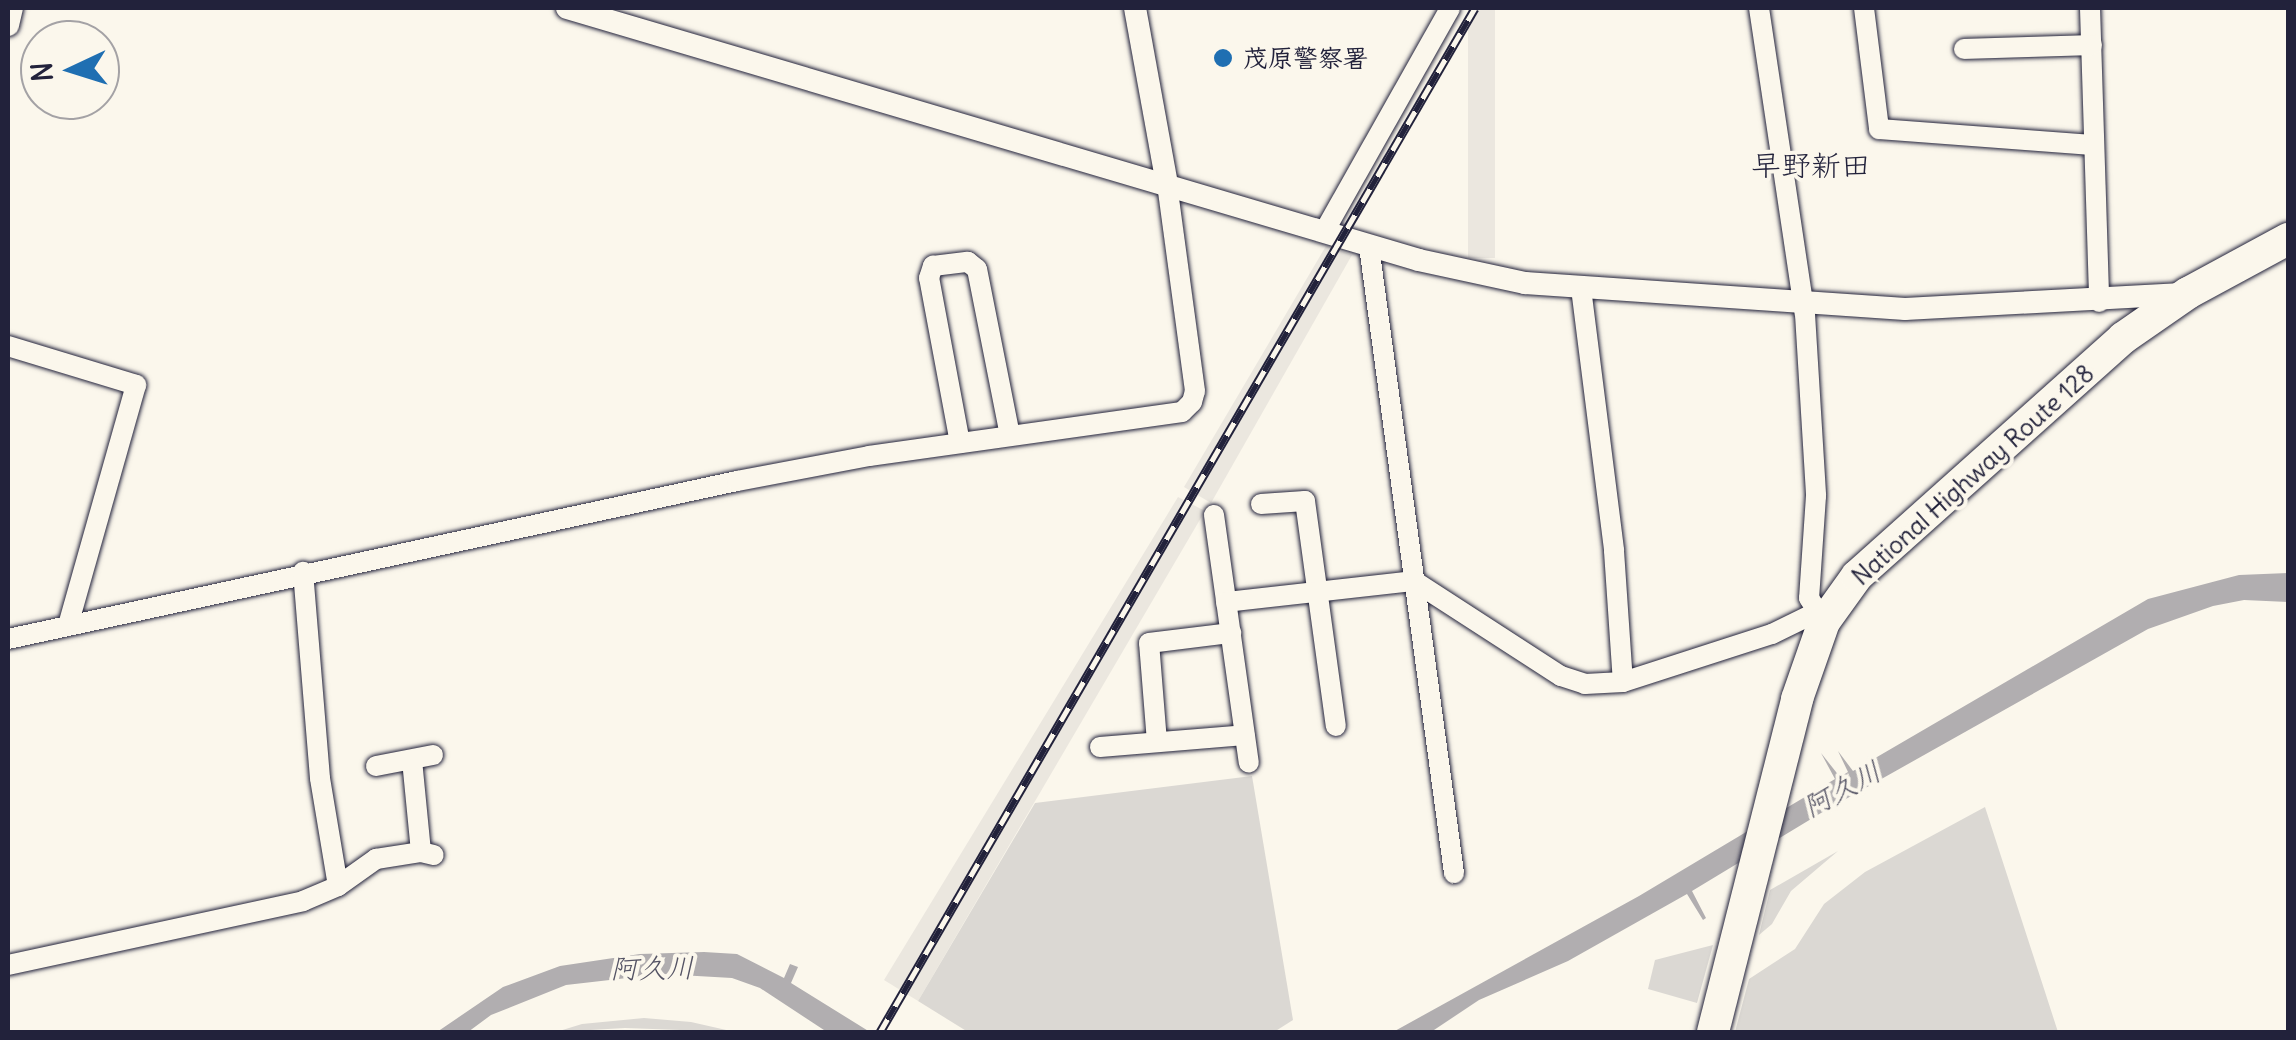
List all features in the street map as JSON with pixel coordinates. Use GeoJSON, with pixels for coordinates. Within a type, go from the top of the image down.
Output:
{"type":"FeatureCollection","features":[{"type":"Feature","properties":{"kind":"highway","name":"National Highway Route 128"},"geometry":{"type":"LineString","coordinates":[[1712,1032],[1821,617],[1858,576],[2123,338],[2188,293],[2288,239]]}},
{"type":"Feature","properties":{"kind":"street"},"geometry":{"type":"LineString","coordinates":[[8,26],[12,8]]}},
{"type":"Feature","properties":{"kind":"street"},"geometry":{"type":"LineString","coordinates":[[567,8],[1471,273],[1581,288],[1904,309],[2099,302],[2188,293]]}},
{"type":"Feature","properties":{"kind":"street"},"geometry":{"type":"LineString","coordinates":[[8,640],[303,572],[719,485],[1010,436],[1182,412],[1192,402],[1195,391],[1167,184],[1134,8]]}},
{"type":"Feature","properties":{"kind":"street"},"geometry":{"type":"LineString","coordinates":[[1324,232],[1450,8]]}},
{"type":"Feature","properties":{"kind":"street"},"geometry":{"type":"LineString","coordinates":[[1226,602],[1414,582],[1561,676],[1585,684],[1622,682],[1821,617],[1809,598],[1816,496],[1803,303],[1760,8]]}},
{"type":"Feature","properties":{"kind":"street"},"geometry":{"type":"LineString","coordinates":[[1864,8],[1879,129],[2092,145]]}},
{"type":"Feature","properties":{"kind":"street"},"geometry":{"type":"LineString","coordinates":[[2090,8],[2099,302]]}},
{"type":"Feature","properties":{"kind":"street"},"geometry":{"type":"LineString","coordinates":[[1964,49],[2092,45]]}},
{"type":"Feature","properties":{"kind":"street"},"geometry":{"type":"LineString","coordinates":[[1369,246],[1454,873]]}},
{"type":"Feature","properties":{"kind":"street"},"geometry":{"type":"LineString","coordinates":[[960,444],[929,278],[934,266],[968,262],[977,269],[1010,436]]}},
{"type":"Feature","properties":{"kind":"street"},"geometry":{"type":"LineString","coordinates":[[1581,288],[1614,551],[1622,682]]}},
{"type":"Feature","properties":{"kind":"street"},"geometry":{"type":"LineString","coordinates":[[8,346],[136,385],[68,626]]}},
{"type":"Feature","properties":{"kind":"street"},"geometry":{"type":"LineString","coordinates":[[1261,504],[1305,501],[1336,726]]}},
{"type":"Feature","properties":{"kind":"street"},"geometry":{"type":"LineString","coordinates":[[1214,514],[1249,762]]}},
{"type":"Feature","properties":{"kind":"street"},"geometry":{"type":"LineString","coordinates":[[303,572],[320,778],[338,886]]}},
{"type":"Feature","properties":{"kind":"street"},"geometry":{"type":"LineString","coordinates":[[1157,742],[1149,642],[1231,632]]}},
{"type":"Feature","properties":{"kind":"street"},"geometry":{"type":"LineString","coordinates":[[1100,747],[1245,735]]}},
{"type":"Feature","properties":{"kind":"street"},"geometry":{"type":"LineString","coordinates":[[8,965],[303,901],[338,886],[376,859],[428,853],[423,757],[376,766]]}},
{"type":"Feature","properties":{"kind":"shaded area"},"geometry":{"type":"Polygon","coordinates":[[[1468,8],[1495,8],[1495,258],[1468,258],[1468,8]]]}},
{"type":"Feature","properties":{"kind":"shaded area"},"geometry":{"type":"Polygon","coordinates":[[[1326,246],[1352,255],[1211,503],[1184,487],[1326,246]]]}},
{"type":"Feature","properties":{"kind":"shaded area"},"geometry":{"type":"Polygon","coordinates":[[[1178,497],[1205,511],[918,1001],[884,980],[1178,497]]]}},
{"type":"Feature","properties":{"kind":"shaded area"},"geometry":{"type":"Polygon","coordinates":[[[1252,776],[1293,1020],[1274,1032],[968,1032],[918,1001],[1035,803],[1252,776]]]}},
{"type":"Feature","properties":{"kind":"shaded area"},"geometry":{"type":"Polygon","coordinates":[[[1985,807],[2058,1032],[1735,1032],[1749,979],[1795,949],[1824,904],[1865,872],[1985,807]]]}},
{"type":"Feature","properties":{"kind":"shaded area"},"geometry":{"type":"Polygon","coordinates":[[[1838,851],[1791,891],[1772,924],[1759,935],[1770,890],[1838,851]]]}},
{"type":"Feature","properties":{"kind":"shaded area"},"geometry":{"type":"Polygon","coordinates":[[[1713,945],[1697,1003],[1648,989],[1655,960],[1713,945]]]}},
{"type":"Feature","properties":{"kind":"shaded area"},"geometry":{"type":"Polygon","coordinates":[[[644,1018],[691,1022],[735,1032],[625,1028],[556,1032],[582,1024],[644,1018]]]}},
{"type":"Feature","properties":{"kind":"water","name":"阿久川"},"geometry":{"type":"Polygon","coordinates":[[[2288,573],[2288,602],[2244,600],[2213,606],[2148,629],[1821,813],[1692,891],[1706,918],[1703,920],[1687,894],[1568,961],[1479,1000],[1431,1032],[1393,1032],[1639,896],[1835,779],[1821,753],[1840,777],[1848,772],[1838,751],[1853,771],[2148,599],[2239,575],[2288,573]]]}},
{"type":"Feature","properties":{"kind":"water","name":"阿久川"},"geometry":{"type":"Polygon","coordinates":[[[640,954],[737,954],[784,978],[790,964],[798,967],[791,983],[870,1032],[827,1032],[760,988],[732,978],[662,974],[566,985],[491,1015],[468,1032],[437,1032],[503,987],[560,966],[640,954]]]}},
{"type":"Feature","properties":{"kind":"railway"},"geometry":{"type":"LineString","coordinates":[[880,1032],[1475,8]]}},
{"type":"Feature","properties":{"kind":"place","name":"茂原警察署"},"geometry":{"type":"Point","coordinates":[1223,58]}},
{"type":"Feature","properties":{"kind":"district","name":"早野新田"},"geometry":{"type":"Point","coordinates":[1811,165]}}]}
